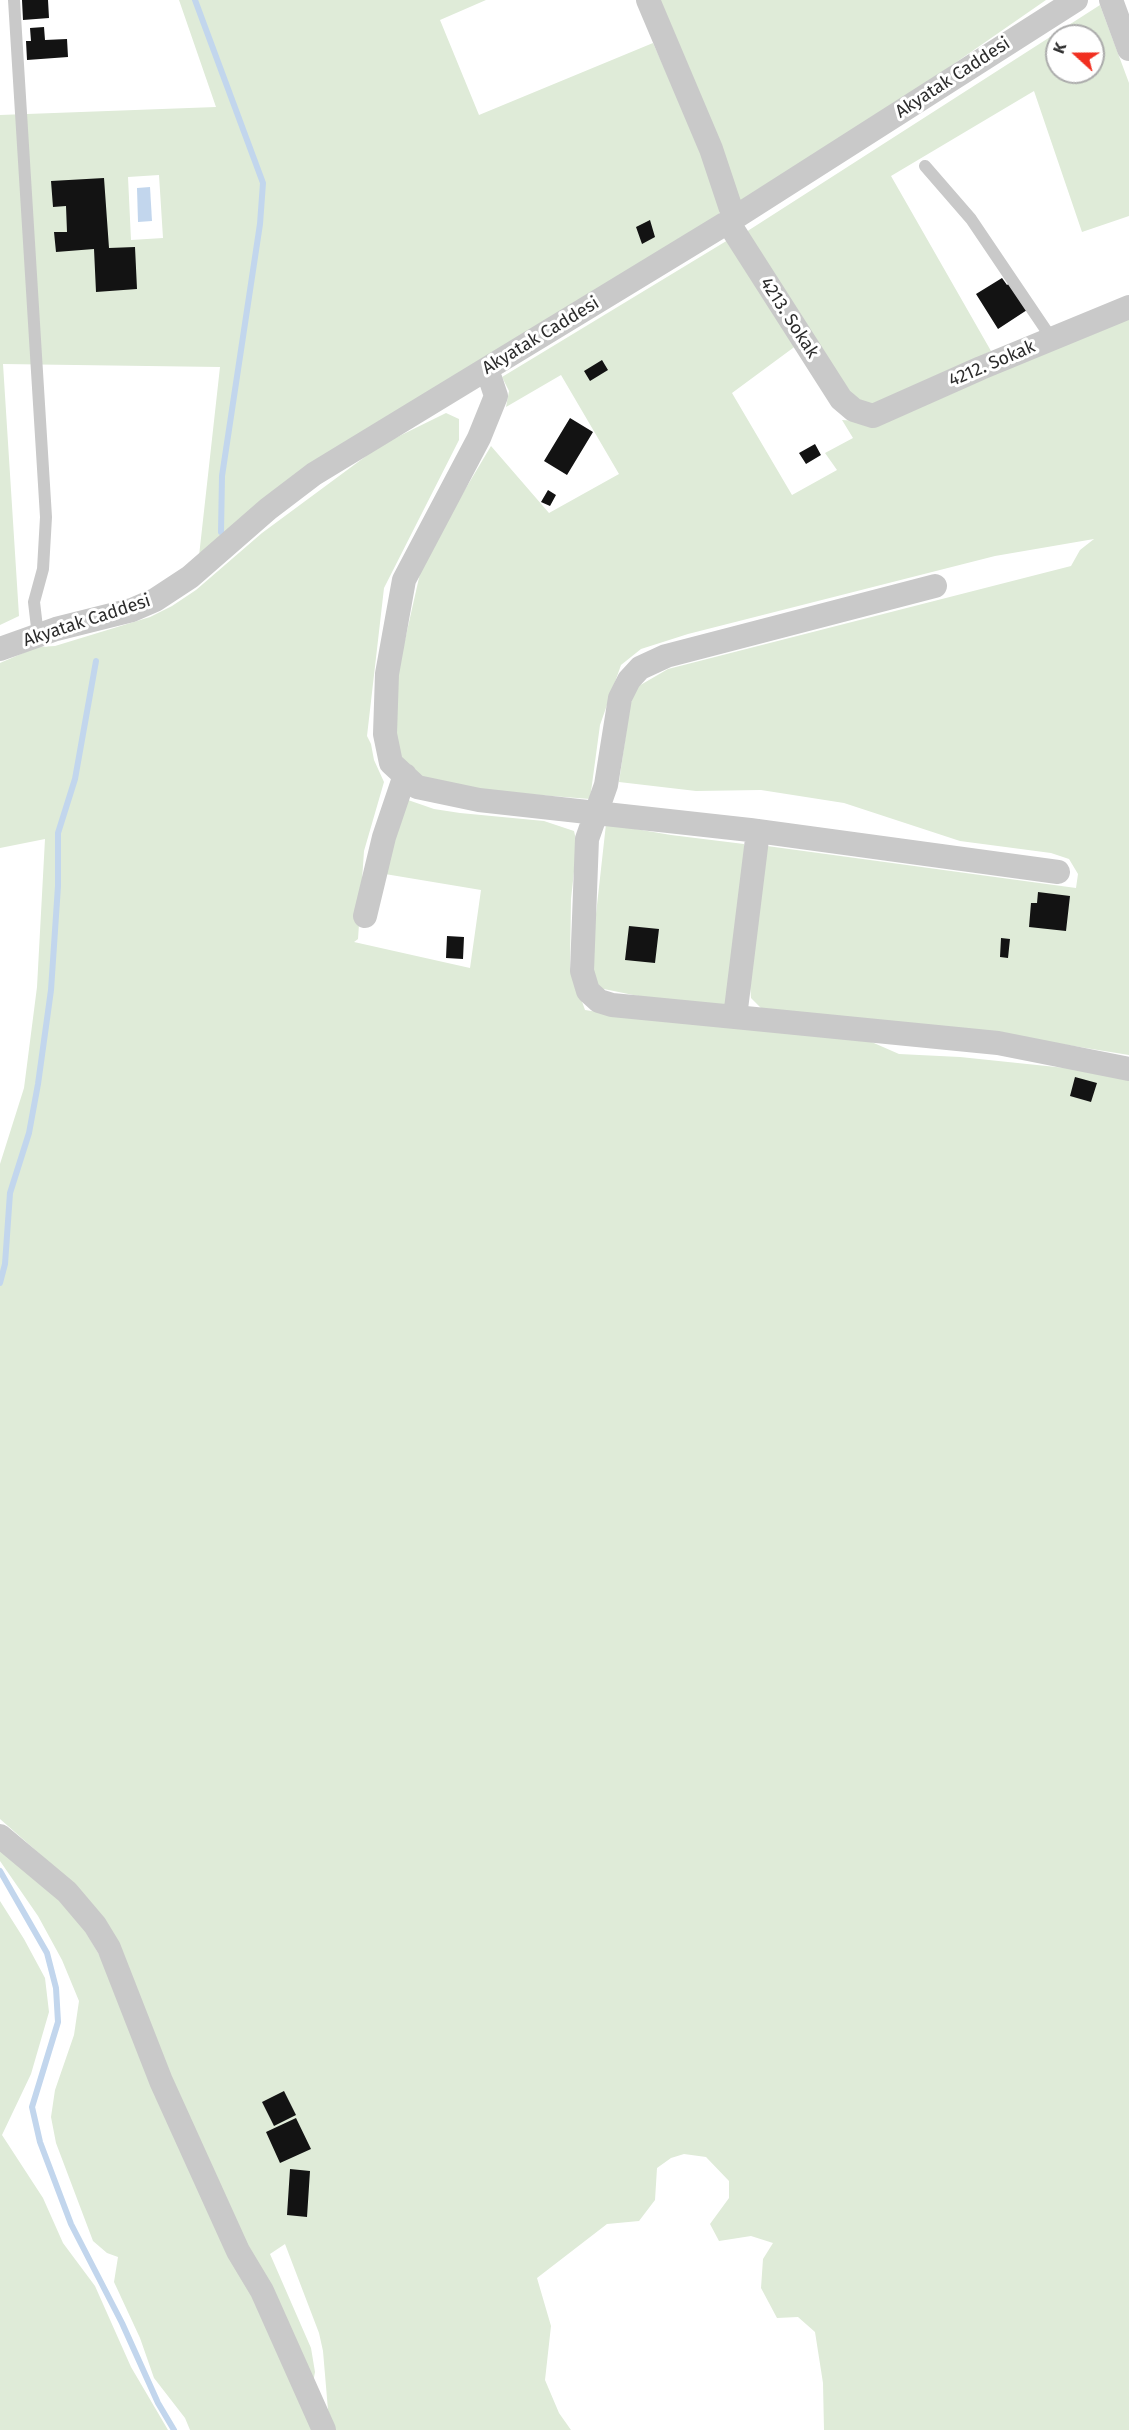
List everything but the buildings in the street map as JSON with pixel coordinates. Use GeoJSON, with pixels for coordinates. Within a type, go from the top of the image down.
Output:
{"type":"FeatureCollection","features":[{"type":"Feature","properties":{"kind":"street","name":"4213. Sokak"},"geometry":{"type":"LineString","coordinates":[[648,0],[711,149],[731,220],[841,399],[854,411]]}},
{"type":"Feature","properties":{"kind":"street","name":"Akyatak Caddesi"},"geometry":{"type":"LineString","coordinates":[[0,649],[132,610],[155,600],[190,577],[268,509],[314,474],[731,220],[1076,0]]}},
{"type":"Feature","properties":{"kind":"street"},"geometry":{"type":"LineString","coordinates":[[1111,0],[1129,49]]}},
{"type":"Feature","properties":{"kind":"street","name":"4212. Sokak"},"geometry":{"type":"LineString","coordinates":[[854,411],[873,416],[1129,307]]}},
{"type":"Feature","properties":{"kind":"street"},"geometry":{"type":"LineString","coordinates":[[487,369],[496,396],[479,438],[404,580],[387,674],[385,734],[391,763],[417,787],[479,800],[758,831],[1058,872]]}},
{"type":"Feature","properties":{"kind":"street"},"geometry":{"type":"LineString","coordinates":[[935,586],[666,656],[640,668],[629,680],[620,698],[606,785],[587,839],[582,971],[588,991],[599,1000],[612,1005],[998,1042],[1129,1069]]}},
{"type":"Feature","properties":{"kind":"street"},"geometry":{"type":"LineString","coordinates":[[365,916],[384,837],[405,776]]}},
{"type":"Feature","properties":{"kind":"street"},"geometry":{"type":"LineString","coordinates":[[735,1017],[758,831]]}},
{"type":"Feature","properties":{"kind":"street"},"geometry":{"type":"LineString","coordinates":[[0,1836],[67,1892],[95,1925],[109,1948],[161,2081],[238,2252],[262,2291],[324,2430]]}},
{"type":"Feature","properties":{"kind":"lane"},"geometry":{"type":"LineString","coordinates":[[14,0],[46,517],[43,569],[34,602],[38,636]]}},
{"type":"Feature","properties":{"kind":"lane"},"geometry":{"type":"LineString","coordinates":[[925,166],[971,219],[1052,339]]}},
{"type":"Feature","properties":{"kind":"green space"},"geometry":{"type":"Polygon","coordinates":[[[179,0],[486,0],[440,20],[479,115],[653,43],[695,136],[721,209],[716,221],[199,556],[220,367],[3,364],[19,616],[0,625],[0,115],[216,107],[179,0]],[[159,175],[128,177],[131,240],[163,238],[159,175]]]}},
{"type":"Feature","properties":{"kind":"green space"},"geometry":{"type":"Polygon","coordinates":[[[660,0],[1046,0],[945,70],[735,206],[660,0]]]}},
{"type":"Feature","properties":{"kind":"green space"},"geometry":{"type":"Polygon","coordinates":[[[1100,5],[1129,83],[1129,216],[1082,232],[1034,91],[891,176],[991,351],[875,408],[846,395],[746,232],[1045,40],[1045,84],[1105,84],[1105,24],[1070,24],[1100,5]]]}},
{"type":"Feature","properties":{"kind":"green space"},"geometry":{"type":"Polygon","coordinates":[[[728,240],[797,345],[732,393],[792,495],[837,470],[825,453],[853,438],[842,420],[876,422],[1129,314],[1129,1055],[987,1032],[761,1008],[751,998],[749,973],[767,846],[1076,888],[1078,874],[1069,859],[1051,853],[960,841],[844,803],[761,790],[696,791],[619,782],[630,705],[637,687],[668,669],[1071,566],[1080,550],[1094,539],[995,556],[688,634],[641,649],[621,665],[600,725],[590,799],[462,789],[429,781],[406,765],[394,742],[393,693],[423,560],[491,446],[549,513],[619,474],[561,375],[506,407],[509,391],[502,377],[728,240]]]}},
{"type":"Feature","properties":{"kind":"green space"},"geometry":{"type":"Polygon","coordinates":[[[446,413],[459,419],[459,440],[384,588],[367,736],[384,782],[364,851],[358,939],[354,942],[470,968],[481,890],[385,874],[387,856],[408,800],[434,809],[544,821],[574,831],[577,844],[571,899],[570,967],[585,1010],[649,1020],[867,1040],[899,1054],[960,1057],[1104,1072],[1129,1078],[1129,2430],[824,2430],[823,2383],[815,2332],[798,2317],[777,2318],[761,2288],[763,2259],[773,2243],[751,2236],[719,2241],[710,2224],[729,2198],[729,2181],[706,2157],[684,2154],[671,2158],[657,2168],[655,2200],[639,2221],[607,2224],[537,2278],[551,2326],[545,2380],[559,2413],[571,2430],[335,2430],[328,2410],[323,2351],[319,2333],[285,2244],[270,2254],[311,2348],[315,2372],[312,2388],[158,2056],[41,1855],[0,1819],[0,1164],[24,1088],[37,987],[45,839],[0,848],[0,663],[37,647],[55,646],[150,617],[172,606],[196,590],[262,533],[381,445],[446,413]]]}},
{"type":"Feature","properties":{"kind":"green space"},"geometry":{"type":"Polygon","coordinates":[[[606,824],[744,844],[746,865],[726,1009],[653,999],[599,988],[589,977],[606,824]]]}},
{"type":"Feature","properties":{"kind":"green space"},"geometry":{"type":"Polygon","coordinates":[[[0,1841],[95,1936],[314,2430],[190,2430],[185,2418],[154,2378],[140,2338],[114,2282],[118,2257],[107,2253],[93,2241],[56,2143],[51,2117],[55,2090],[74,2035],[79,2001],[62,1960],[38,1916],[0,1861],[0,1841]]]}},
{"type":"Feature","properties":{"kind":"green space"},"geometry":{"type":"Polygon","coordinates":[[[0,1901],[45,1978],[49,2012],[31,2074],[2,2135],[43,2198],[63,2243],[95,2286],[131,2367],[168,2430],[0,2430],[0,1901]]]}},
{"type":"Feature","properties":{"kind":"water"},"geometry":{"type":"Polygon","coordinates":[[[150,187],[152,221],[138,222],[137,188],[150,187]]]}},
{"type":"Feature","properties":{"kind":"waterway"},"geometry":{"type":"LineString","coordinates":[[195,0],[263,183],[260,224],[222,476],[221,532]]}},
{"type":"Feature","properties":{"kind":"waterway"},"geometry":{"type":"LineString","coordinates":[[0,1283],[5,1264],[10,1193],[29,1133],[51,990],[58,886],[58,833],[75,779],[96,661]]}},
{"type":"Feature","properties":{"kind":"waterway"},"geometry":{"type":"LineString","coordinates":[[0,1871],[47,1953],[56,1988],[58,2022],[32,2107],[40,2142],[71,2224],[122,2323],[158,2403],[174,2430]]}}]}
